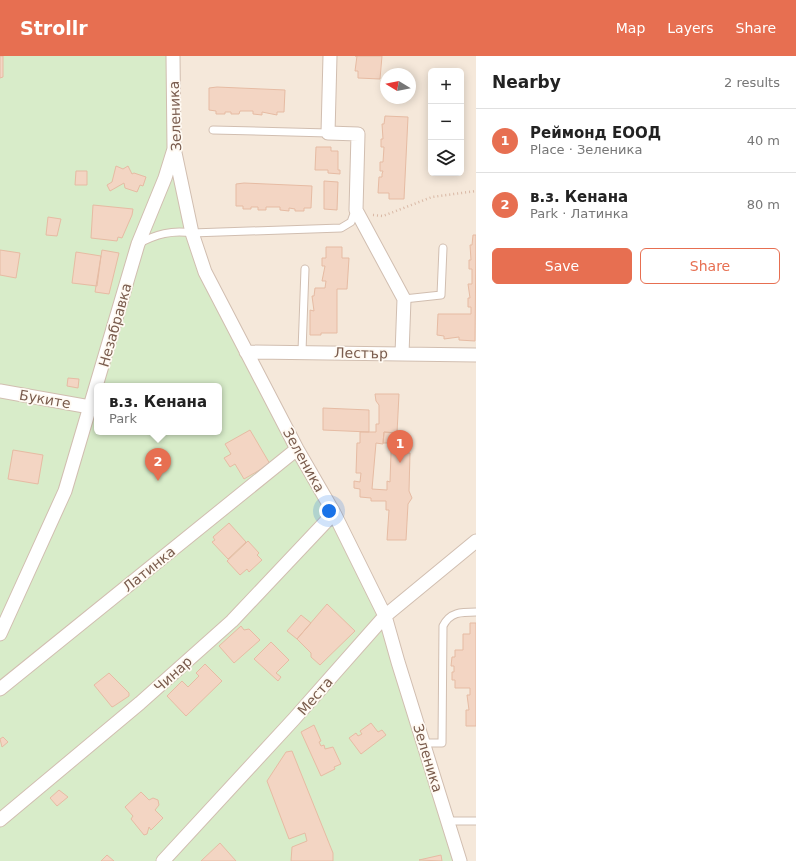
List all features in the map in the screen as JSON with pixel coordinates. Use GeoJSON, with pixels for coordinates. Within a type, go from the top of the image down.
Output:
{"type":"FeatureCollection","features":[{"type":"Feature","properties":{"kind":"street","name":"Зеленика"},"geometry":{"type":"LineString","coordinates":[[173,56],[174,148],[192,233],[206,272],[246,352],[297,449],[334,513],[385,616],[460,861]]}},
{"type":"Feature","properties":{"kind":"street"},"geometry":{"type":"LineString","coordinates":[[330,56],[328,133],[358,134],[356,210],[404,299],[402,354]]}},
{"type":"Feature","properties":{"kind":"street","name":"Незабравка"},"geometry":{"type":"LineString","coordinates":[[97,383],[138,244],[165,178],[174,148]]}},
{"type":"Feature","properties":{"kind":"street","name":"Лестър"},"geometry":{"type":"LineString","coordinates":[[246,352],[302,351],[476,355]]}},
{"type":"Feature","properties":{"kind":"street","name":"Буките"},"geometry":{"type":"LineString","coordinates":[[0,391],[90,407]]}},
{"type":"Feature","properties":{"kind":"street","name":"Незабравка"},"geometry":{"type":"LineString","coordinates":[[0,634],[64,491],[94,393]]}},
{"type":"Feature","properties":{"kind":"street","name":"Латинка"},"geometry":{"type":"LineString","coordinates":[[0,689],[297,449]]}},
{"type":"Feature","properties":{"kind":"street","name":"Чинар"},"geometry":{"type":"LineString","coordinates":[[0,820],[140,703],[232,621],[334,513]]}},
{"type":"Feature","properties":{"kind":"street","name":"Места"},"geometry":{"type":"LineString","coordinates":[[163,861],[294,719],[385,616],[476,541]]}},
{"type":"Feature","properties":{"kind":"lane"},"geometry":{"type":"LineString","coordinates":[[213,130],[328,133]]}},
{"type":"Feature","properties":{"kind":"lane"},"geometry":{"type":"LineString","coordinates":[[138,244],[165,233],[178,231],[192,233],[338,229],[344,228],[351,222],[356,210]]}},
{"type":"Feature","properties":{"kind":"lane"},"geometry":{"type":"LineString","coordinates":[[404,299],[441,295],[442,248]]}},
{"type":"Feature","properties":{"kind":"lane"},"geometry":{"type":"LineString","coordinates":[[302,351],[305,269]]}},
{"type":"Feature","properties":{"kind":"lane"},"geometry":{"type":"LineString","coordinates":[[423,744],[442,743],[443,626],[453,614],[461,612],[476,612]]}},
{"type":"Feature","properties":{"kind":"lane"},"geometry":{"type":"LineString","coordinates":[[448,821],[476,821]]}},
{"type":"Feature","properties":{"kind":"path"},"geometry":{"type":"LineString","coordinates":[[356,210],[371,215],[383,216],[432,197],[476,191]]}},
{"type":"Feature","properties":{"kind":"shaded area"},"geometry":{"type":"Polygon","coordinates":[[[179,56],[476,56],[476,861],[460,861],[205,272],[174,148],[179,56]]]}},
{"type":"Feature","properties":{"kind":"green space"},"geometry":{"type":"Polygon","coordinates":[[[0,56],[179,56],[174,148],[192,233],[385,616],[460,861],[0,861],[0,56]]]}},
{"type":"Feature","properties":{"kind":"building"},"geometry":{"type":"Polygon","coordinates":[[[0,56],[3,56],[3,77],[0,78],[0,56]]]}},
{"type":"Feature","properties":{"kind":"building"},"geometry":{"type":"Polygon","coordinates":[[[357,56],[382,56],[380,79],[358,78],[358,71],[355,71],[357,56]]]}},
{"type":"Feature","properties":{"kind":"building"},"geometry":{"type":"Polygon","coordinates":[[[217,87],[285,90],[284,112],[277,112],[277,115],[262,112],[262,115],[253,114],[253,111],[240,111],[239,114],[225,112],[225,114],[216,114],[216,111],[209,110],[209,88],[217,87]]]}},
{"type":"Feature","properties":{"kind":"building"},"geometry":{"type":"Polygon","coordinates":[[[385,116],[408,117],[404,199],[389,199],[389,193],[378,193],[379,177],[382,177],[383,171],[380,171],[380,162],[383,162],[384,147],[381,147],[381,139],[383,139],[382,124],[384,124],[385,116]]]}},
{"type":"Feature","properties":{"kind":"building"},"geometry":{"type":"Polygon","coordinates":[[[316,147],[331,147],[331,151],[338,151],[338,170],[340,170],[340,174],[328,173],[328,170],[315,170],[316,147]]]}},
{"type":"Feature","properties":{"kind":"building"},"geometry":{"type":"Polygon","coordinates":[[[116,166],[123,169],[128,166],[132,174],[134,173],[146,177],[143,186],[140,185],[137,192],[125,188],[124,183],[110,191],[107,185],[112,182],[116,166]]]}},
{"type":"Feature","properties":{"kind":"building"},"geometry":{"type":"Polygon","coordinates":[[[76,171],[87,171],[87,185],[75,185],[76,171]]]}},
{"type":"Feature","properties":{"kind":"building"},"geometry":{"type":"Polygon","coordinates":[[[324,181],[338,182],[337,210],[324,209],[324,181]]]}},
{"type":"Feature","properties":{"kind":"building"},"geometry":{"type":"Polygon","coordinates":[[[244,183],[312,186],[311,208],[304,208],[304,211],[295,211],[295,209],[289,208],[289,211],[280,210],[280,207],[266,207],[266,210],[258,210],[258,207],[243,209],[243,206],[236,206],[236,184],[244,183]]]}},
{"type":"Feature","properties":{"kind":"building"},"geometry":{"type":"Polygon","coordinates":[[[93,205],[133,209],[122,238],[118,237],[117,241],[91,238],[93,205]]]}},
{"type":"Feature","properties":{"kind":"building"},"geometry":{"type":"Polygon","coordinates":[[[48,217],[61,219],[57,236],[46,235],[48,217]]]}},
{"type":"Feature","properties":{"kind":"building"},"geometry":{"type":"Polygon","coordinates":[[[473,235],[476,235],[475,341],[459,340],[459,337],[444,339],[444,336],[437,335],[438,314],[471,314],[471,307],[468,307],[468,298],[470,298],[468,284],[472,284],[472,269],[469,269],[469,260],[471,260],[470,245],[472,245],[473,235]]]}},
{"type":"Feature","properties":{"kind":"building"},"geometry":{"type":"Polygon","coordinates":[[[326,247],[342,247],[342,258],[349,258],[347,289],[337,289],[337,333],[310,335],[310,310],[314,311],[312,296],[314,296],[315,288],[325,288],[326,281],[322,281],[325,266],[322,266],[322,258],[326,258],[326,247]]]}},
{"type":"Feature","properties":{"kind":"building"},"geometry":{"type":"Polygon","coordinates":[[[0,250],[20,253],[16,278],[0,275],[0,250]]]}},
{"type":"Feature","properties":{"kind":"building"},"geometry":{"type":"Polygon","coordinates":[[[102,250],[119,253],[109,294],[95,292],[102,250]]]}},
{"type":"Feature","properties":{"kind":"building"},"geometry":{"type":"Polygon","coordinates":[[[76,252],[101,256],[97,286],[72,283],[76,252]]]}},
{"type":"Feature","properties":{"kind":"building"},"geometry":{"type":"Polygon","coordinates":[[[68,378],[79,379],[78,388],[67,386],[68,378]]]}},
{"type":"Feature","properties":{"kind":"building"},"geometry":{"type":"Polygon","coordinates":[[[375,394],[399,394],[397,433],[384,432],[383,444],[376,443],[372,489],[387,490],[387,481],[390,482],[391,452],[410,453],[409,491],[412,498],[408,504],[406,540],[387,540],[389,510],[386,510],[386,501],[371,501],[371,498],[360,497],[360,489],[354,488],[354,481],[360,482],[361,473],[356,473],[357,443],[360,443],[360,432],[376,432],[376,424],[379,424],[379,405],[376,401],[375,394]]]}},
{"type":"Feature","properties":{"kind":"building"},"geometry":{"type":"Polygon","coordinates":[[[323,408],[369,410],[369,432],[323,430],[323,408]]]}},
{"type":"Feature","properties":{"kind":"building"},"geometry":{"type":"Polygon","coordinates":[[[250,430],[270,464],[244,479],[235,464],[230,467],[224,458],[231,454],[225,444],[250,430]]]}},
{"type":"Feature","properties":{"kind":"building"},"geometry":{"type":"Polygon","coordinates":[[[384,432],[397,433],[404,439],[403,447],[396,452],[391,452],[389,443],[383,443],[384,432]]]}},
{"type":"Feature","properties":{"kind":"building"},"geometry":{"type":"Polygon","coordinates":[[[13,450],[43,455],[38,484],[8,479],[13,450]]]}},
{"type":"Feature","properties":{"kind":"building"},"geometry":{"type":"Polygon","coordinates":[[[229,523],[246,542],[228,559],[212,542],[215,540],[213,537],[229,523]]]}},
{"type":"Feature","properties":{"kind":"building"},"geometry":{"type":"Polygon","coordinates":[[[248,541],[259,553],[257,555],[262,560],[249,572],[247,569],[240,575],[227,561],[248,541]]]}},
{"type":"Feature","properties":{"kind":"building"},"geometry":{"type":"Polygon","coordinates":[[[327,604],[355,631],[320,665],[311,657],[311,653],[297,639],[327,604]]]}},
{"type":"Feature","properties":{"kind":"building"},"geometry":{"type":"Polygon","coordinates":[[[301,615],[311,623],[297,639],[287,631],[301,615]]]}},
{"type":"Feature","properties":{"kind":"building"},"geometry":{"type":"Polygon","coordinates":[[[470,623],[476,623],[476,726],[466,726],[466,710],[469,710],[467,695],[470,695],[470,688],[455,688],[455,680],[452,680],[454,666],[451,666],[452,657],[455,657],[455,650],[463,650],[463,634],[470,634],[470,623]]]}},
{"type":"Feature","properties":{"kind":"building"},"geometry":{"type":"Polygon","coordinates":[[[241,626],[244,630],[249,629],[260,640],[234,663],[219,646],[241,626]]]}},
{"type":"Feature","properties":{"kind":"building"},"geometry":{"type":"Polygon","coordinates":[[[271,642],[289,660],[276,673],[281,677],[278,681],[254,659],[271,642]]]}},
{"type":"Feature","properties":{"kind":"building"},"geometry":{"type":"Polygon","coordinates":[[[205,664],[222,681],[186,716],[167,696],[182,681],[188,687],[199,676],[196,673],[205,664]]]}},
{"type":"Feature","properties":{"kind":"building"},"geometry":{"type":"Polygon","coordinates":[[[109,673],[129,693],[129,696],[112,707],[94,685],[109,673]]]}},
{"type":"Feature","properties":{"kind":"building"},"geometry":{"type":"Polygon","coordinates":[[[371,723],[378,732],[382,730],[386,735],[361,754],[349,738],[356,733],[358,736],[362,734],[360,731],[371,723]]]}},
{"type":"Feature","properties":{"kind":"building"},"geometry":{"type":"Polygon","coordinates":[[[314,725],[321,741],[319,742],[321,746],[324,745],[325,749],[333,747],[341,764],[334,767],[335,769],[321,776],[301,732],[314,725]]]}},
{"type":"Feature","properties":{"kind":"building"},"geometry":{"type":"Polygon","coordinates":[[[3,737],[8,742],[2,747],[0,739],[3,737]]]}},
{"type":"Feature","properties":{"kind":"building"},"geometry":{"type":"Polygon","coordinates":[[[292,751],[333,853],[333,861],[291,861],[292,847],[307,841],[305,833],[289,839],[267,781],[286,752],[292,751]]]}},
{"type":"Feature","properties":{"kind":"building"},"geometry":{"type":"Polygon","coordinates":[[[59,790],[68,797],[57,806],[50,798],[59,790]]]}},
{"type":"Feature","properties":{"kind":"building"},"geometry":{"type":"Polygon","coordinates":[[[141,792],[149,800],[153,798],[158,800],[159,805],[155,810],[163,818],[151,830],[149,827],[147,834],[144,835],[131,819],[133,816],[125,807],[141,792]]]}},
{"type":"Feature","properties":{"kind":"building"},"geometry":{"type":"Polygon","coordinates":[[[220,843],[236,861],[201,861],[220,843]]]}},
{"type":"Feature","properties":{"kind":"building"},"geometry":{"type":"Polygon","coordinates":[[[107,855],[114,861],[101,861],[107,855]]]}},
{"type":"Feature","properties":{"kind":"building"},"geometry":{"type":"Polygon","coordinates":[[[441,855],[442,861],[419,860],[441,855]]]}},
{"type":"Feature","properties":{"kind":"place","name":"Реймонд ЕООД"},"geometry":{"type":"Point","coordinates":[400,463]}},
{"type":"Feature","properties":{"kind":"place","name":"в.з. Кенана"},"geometry":{"type":"Point","coordinates":[158,481]}}]}
